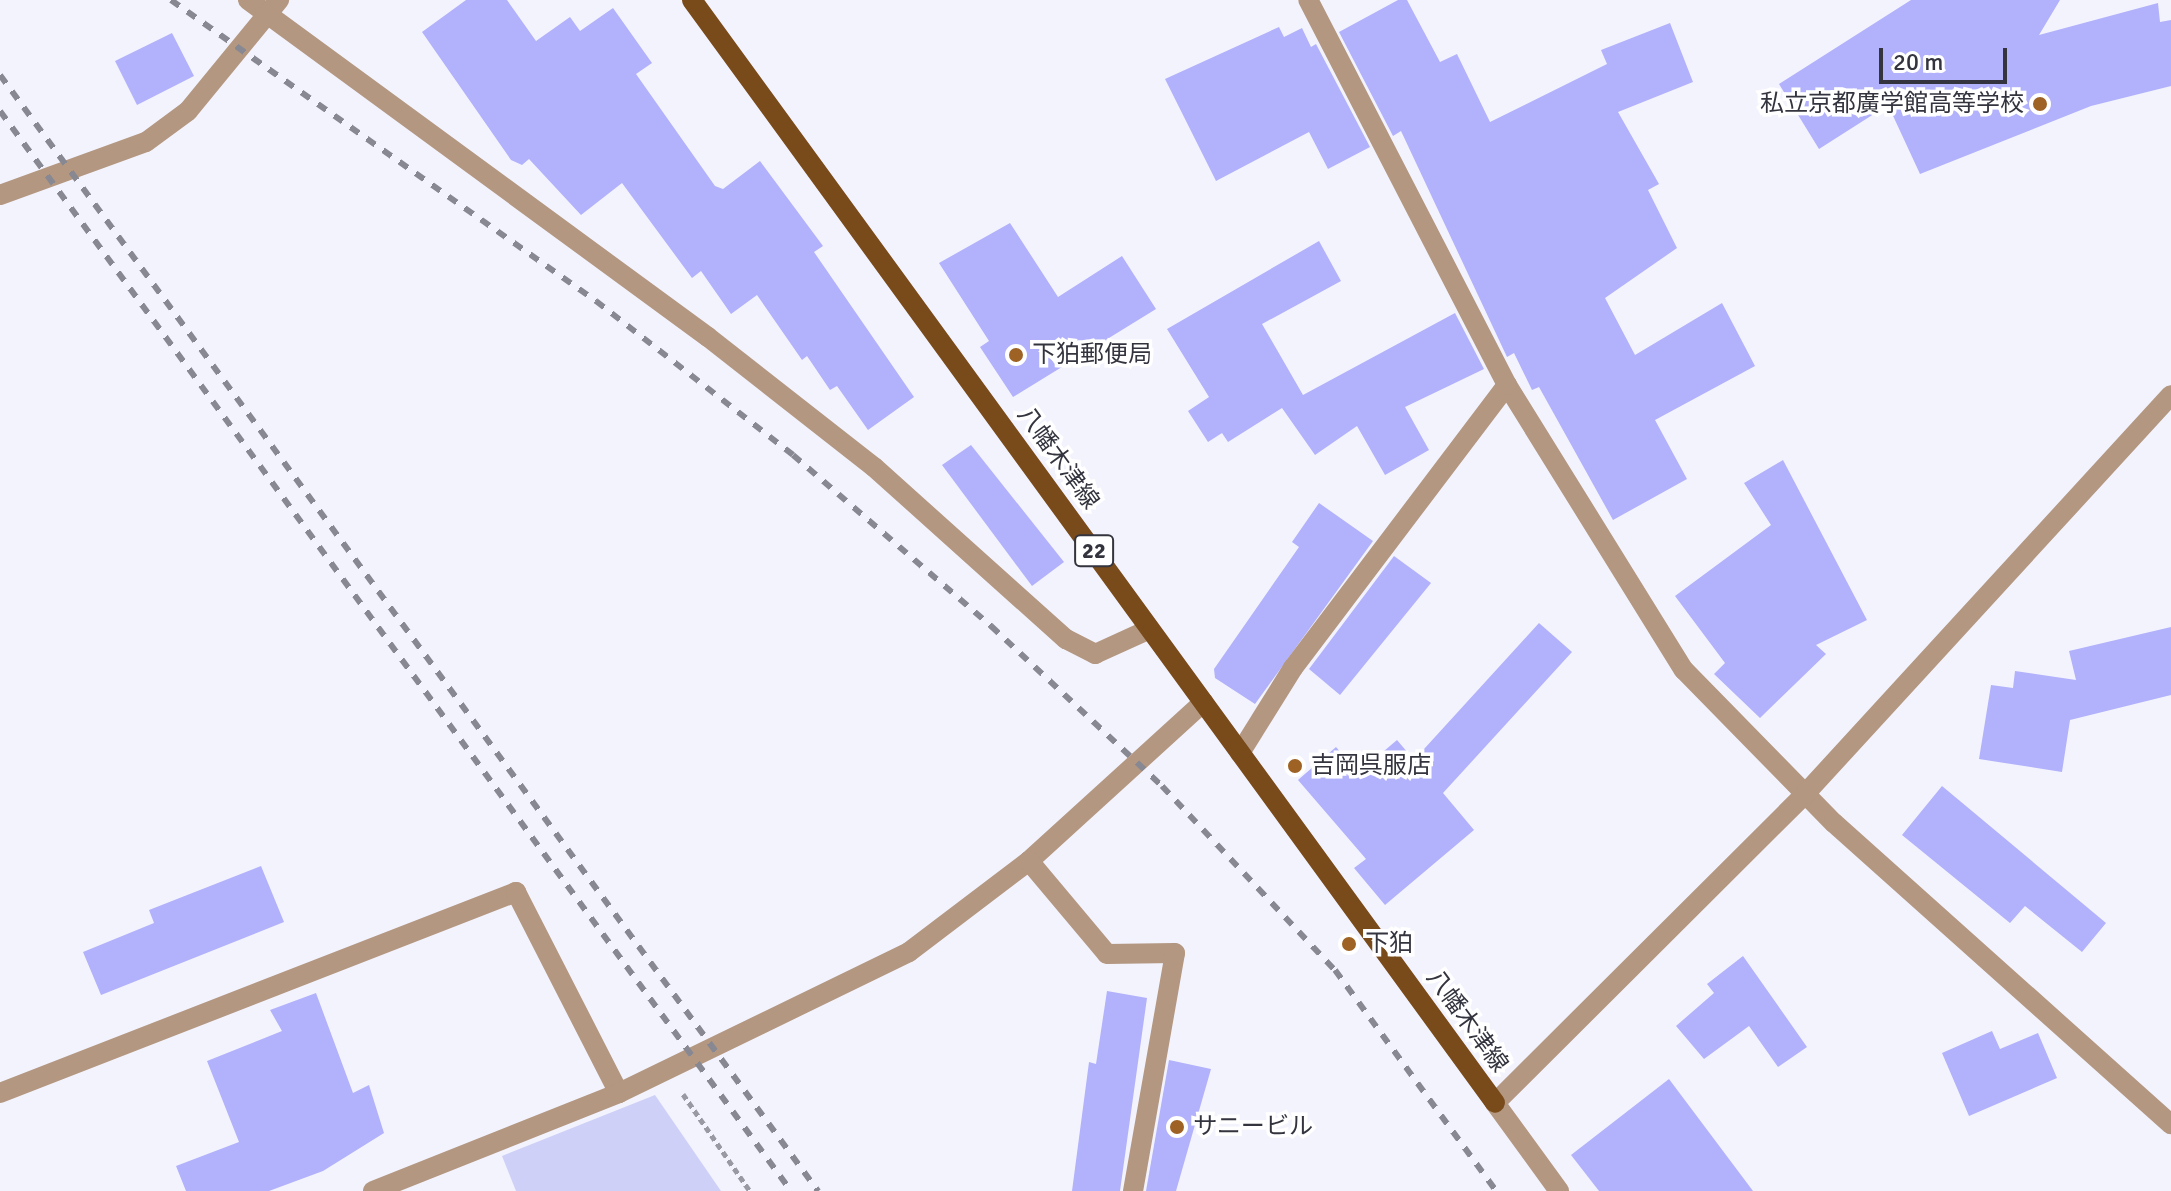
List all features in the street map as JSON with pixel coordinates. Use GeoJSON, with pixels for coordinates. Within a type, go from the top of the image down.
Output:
{"type":"FeatureCollection","features":[{"type":"Feature","properties":{"kind":"main road","name":"八幡木津線"},"geometry":{"type":"LineString","coordinates":[[692,0],[1495,1103]]}},
{"type":"Feature","properties":{"kind":"street"},"geometry":{"type":"LineString","coordinates":[[1308,0],[1507,385],[1684,670],[1805,794],[2171,1124]]}},
{"type":"Feature","properties":{"kind":"street"},"geometry":{"type":"LineString","coordinates":[[0,195],[146,142],[188,111],[264,4],[719,346],[874,467],[1066,639],[1095,654],[1150,629]]}},
{"type":"Feature","properties":{"kind":"street"},"geometry":{"type":"LineString","coordinates":[[1240,753],[1293,668],[1507,385]]}},
{"type":"Feature","properties":{"kind":"street"},"geometry":{"type":"LineString","coordinates":[[1559,1191],[1495,1103],[1805,794],[2171,395]]}},
{"type":"Feature","properties":{"kind":"street"},"geometry":{"type":"LineString","coordinates":[[373,1191],[619,1093],[909,952],[1029,861],[1204,702]]}},
{"type":"Feature","properties":{"kind":"street"},"geometry":{"type":"LineString","coordinates":[[1029,861],[1107,954],[1175,953],[1133,1191]]}},
{"type":"Feature","properties":{"kind":"street"},"geometry":{"type":"LineString","coordinates":[[0,1093],[516,892],[619,1093]]}},
{"type":"Feature","properties":{"kind":"path"},"geometry":{"type":"LineString","coordinates":[[666,1070],[750,1191]]}},
{"type":"Feature","properties":{"kind":"shaded area"},"geometry":{"type":"Polygon","coordinates":[[[655,1095],[721,1191],[516,1191],[502,1156],[655,1095]]]}},
{"type":"Feature","properties":{"kind":"building"},"geometry":{"type":"Polygon","coordinates":[[[466,0],[507,0],[536,41],[570,17],[580,31],[613,8],[652,63],[636,74],[715,186],[723,189],[760,161],[823,246],[814,252],[914,397],[868,430],[837,386],[830,390],[807,356],[802,360],[757,295],[731,314],[701,271],[692,278],[622,183],[581,215],[529,159],[522,165],[511,160],[422,32],[466,0]]]}},
{"type":"Feature","properties":{"kind":"building"},"geometry":{"type":"Polygon","coordinates":[[[1398,0],[1407,0],[1440,62],[1457,54],[1490,122],[1607,64],[1601,50],[1670,23],[1693,82],[1618,112],[1659,184],[1648,190],[1677,248],[1605,298],[1635,355],[1722,303],[1755,366],[1655,420],[1687,479],[1613,520],[1539,387],[1532,390],[1514,353],[1507,357],[1401,131],[1393,136],[1339,32],[1398,0]]]}},
{"type":"Feature","properties":{"kind":"building"},"geometry":{"type":"Polygon","coordinates":[[[1911,0],[2060,0],[2039,35],[2158,3],[2160,22],[2171,20],[2171,86],[2091,106],[1920,174],[1888,105],[1819,149],[1779,84],[1911,0]]]}},
{"type":"Feature","properties":{"kind":"building"},"geometry":{"type":"Polygon","coordinates":[[[1279,27],[1284,37],[1302,28],[1311,47],[1316,44],[1370,147],[1328,169],[1309,132],[1216,181],[1165,79],[1279,27]]]}},
{"type":"Feature","properties":{"kind":"building"},"geometry":{"type":"Polygon","coordinates":[[[172,33],[194,76],[137,105],[115,61],[172,33]]]}},
{"type":"Feature","properties":{"kind":"building"},"geometry":{"type":"Polygon","coordinates":[[[1010,223],[1058,297],[1122,256],[1156,309],[1013,397],[980,347],[989,341],[939,263],[1010,223]]]}},
{"type":"Feature","properties":{"kind":"building"},"geometry":{"type":"Polygon","coordinates":[[[1319,241],[1341,281],[1262,324],[1303,395],[1455,313],[1484,369],[1405,407],[1429,450],[1385,475],[1357,426],[1315,455],[1282,408],[1228,442],[1222,433],[1208,442],[1188,411],[1209,397],[1167,329],[1319,241]]]}},
{"type":"Feature","properties":{"kind":"building"},"geometry":{"type":"Polygon","coordinates":[[[971,445],[1064,562],[1032,586],[942,465],[971,445]]]}},
{"type":"Feature","properties":{"kind":"building"},"geometry":{"type":"Polygon","coordinates":[[[1783,460],[1867,620],[1816,645],[1826,654],[1760,718],[1714,674],[1725,663],[1675,596],[1771,525],[1744,483],[1783,460]]]}},
{"type":"Feature","properties":{"kind":"building"},"geometry":{"type":"Polygon","coordinates":[[[1319,503],[1373,541],[1255,704],[1215,678],[1214,669],[1299,547],[1292,542],[1319,503]]]}},
{"type":"Feature","properties":{"kind":"building"},"geometry":{"type":"Polygon","coordinates":[[[1394,556],[1431,583],[1340,695],[1309,669],[1394,556]]]}},
{"type":"Feature","properties":{"kind":"building"},"geometry":{"type":"Polygon","coordinates":[[[1539,623],[1572,652],[1443,793],[1474,830],[1385,905],[1354,868],[1366,859],[1298,780],[1336,747],[1358,773],[1397,740],[1414,760],[1539,623]]]}},
{"type":"Feature","properties":{"kind":"building"},"geometry":{"type":"Polygon","coordinates":[[[2171,627],[2171,695],[2070,720],[2062,772],[1979,759],[1991,685],[2013,688],[2015,671],[2076,680],[2069,651],[2171,627]]]}},
{"type":"Feature","properties":{"kind":"building"},"geometry":{"type":"Polygon","coordinates":[[[1942,786],[2106,923],[2082,952],[2025,906],[2010,923],[1902,835],[1942,786]]]}},
{"type":"Feature","properties":{"kind":"building"},"geometry":{"type":"Polygon","coordinates":[[[261,866],[284,922],[101,995],[83,952],[154,923],[149,910],[261,866]]]}},
{"type":"Feature","properties":{"kind":"building"},"geometry":{"type":"Polygon","coordinates":[[[1743,956],[1807,1047],[1778,1067],[1749,1026],[1704,1059],[1676,1026],[1714,993],[1707,984],[1743,956]]]}},
{"type":"Feature","properties":{"kind":"building"},"geometry":{"type":"Polygon","coordinates":[[[1107,991],[1147,998],[1120,1191],[1072,1191],[1089,1062],[1096,1064],[1107,991]]]}},
{"type":"Feature","properties":{"kind":"building"},"geometry":{"type":"Polygon","coordinates":[[[316,993],[353,1093],[369,1085],[384,1133],[323,1171],[269,1191],[186,1191],[176,1166],[239,1142],[207,1061],[282,1031],[270,1010],[316,993]]]}},
{"type":"Feature","properties":{"kind":"building"},"geometry":{"type":"Polygon","coordinates":[[[1992,1031],[2000,1049],[2038,1033],[2057,1078],[1969,1116],[1942,1053],[1992,1031]]]}},
{"type":"Feature","properties":{"kind":"building","name":"サニービル"},"geometry":{"type":"Polygon","coordinates":[[[1169,1060],[1211,1069],[1176,1191],[1146,1191],[1169,1060]]]}},
{"type":"Feature","properties":{"kind":"building"},"geometry":{"type":"Polygon","coordinates":[[[1669,1079],[1753,1191],[1599,1191],[1571,1155],[1669,1079]]]}},
{"type":"Feature","properties":{"kind":"railway"},"geometry":{"type":"LineString","coordinates":[[171,0],[596,301],[793,455],[991,626],[1162,786],[1335,970],[1496,1191]]}},
{"type":"Feature","properties":{"kind":"railway"},"geometry":{"type":"LineString","coordinates":[[0,75],[818,1191]]}},
{"type":"Feature","properties":{"kind":"railway"},"geometry":{"type":"LineString","coordinates":[[0,111],[791,1191]]}},
{"type":"Feature","properties":{"kind":"place","name":"私立京都廣学館高等学校"},"geometry":{"type":"Point","coordinates":[2040,104]}},
{"type":"Feature","properties":{"kind":"place","name":"下狛郵便局"},"geometry":{"type":"Point","coordinates":[1016,355]}},
{"type":"Feature","properties":{"kind":"place","name":"吉岡呉服店"},"geometry":{"type":"Point","coordinates":[1295,766]}},
{"type":"Feature","properties":{"kind":"place","name":"下狛"},"geometry":{"type":"Point","coordinates":[1349,944]}},
{"type":"Feature","properties":{"kind":"place","name":"サニービル"},"geometry":{"type":"Point","coordinates":[1177,1127]}}]}
